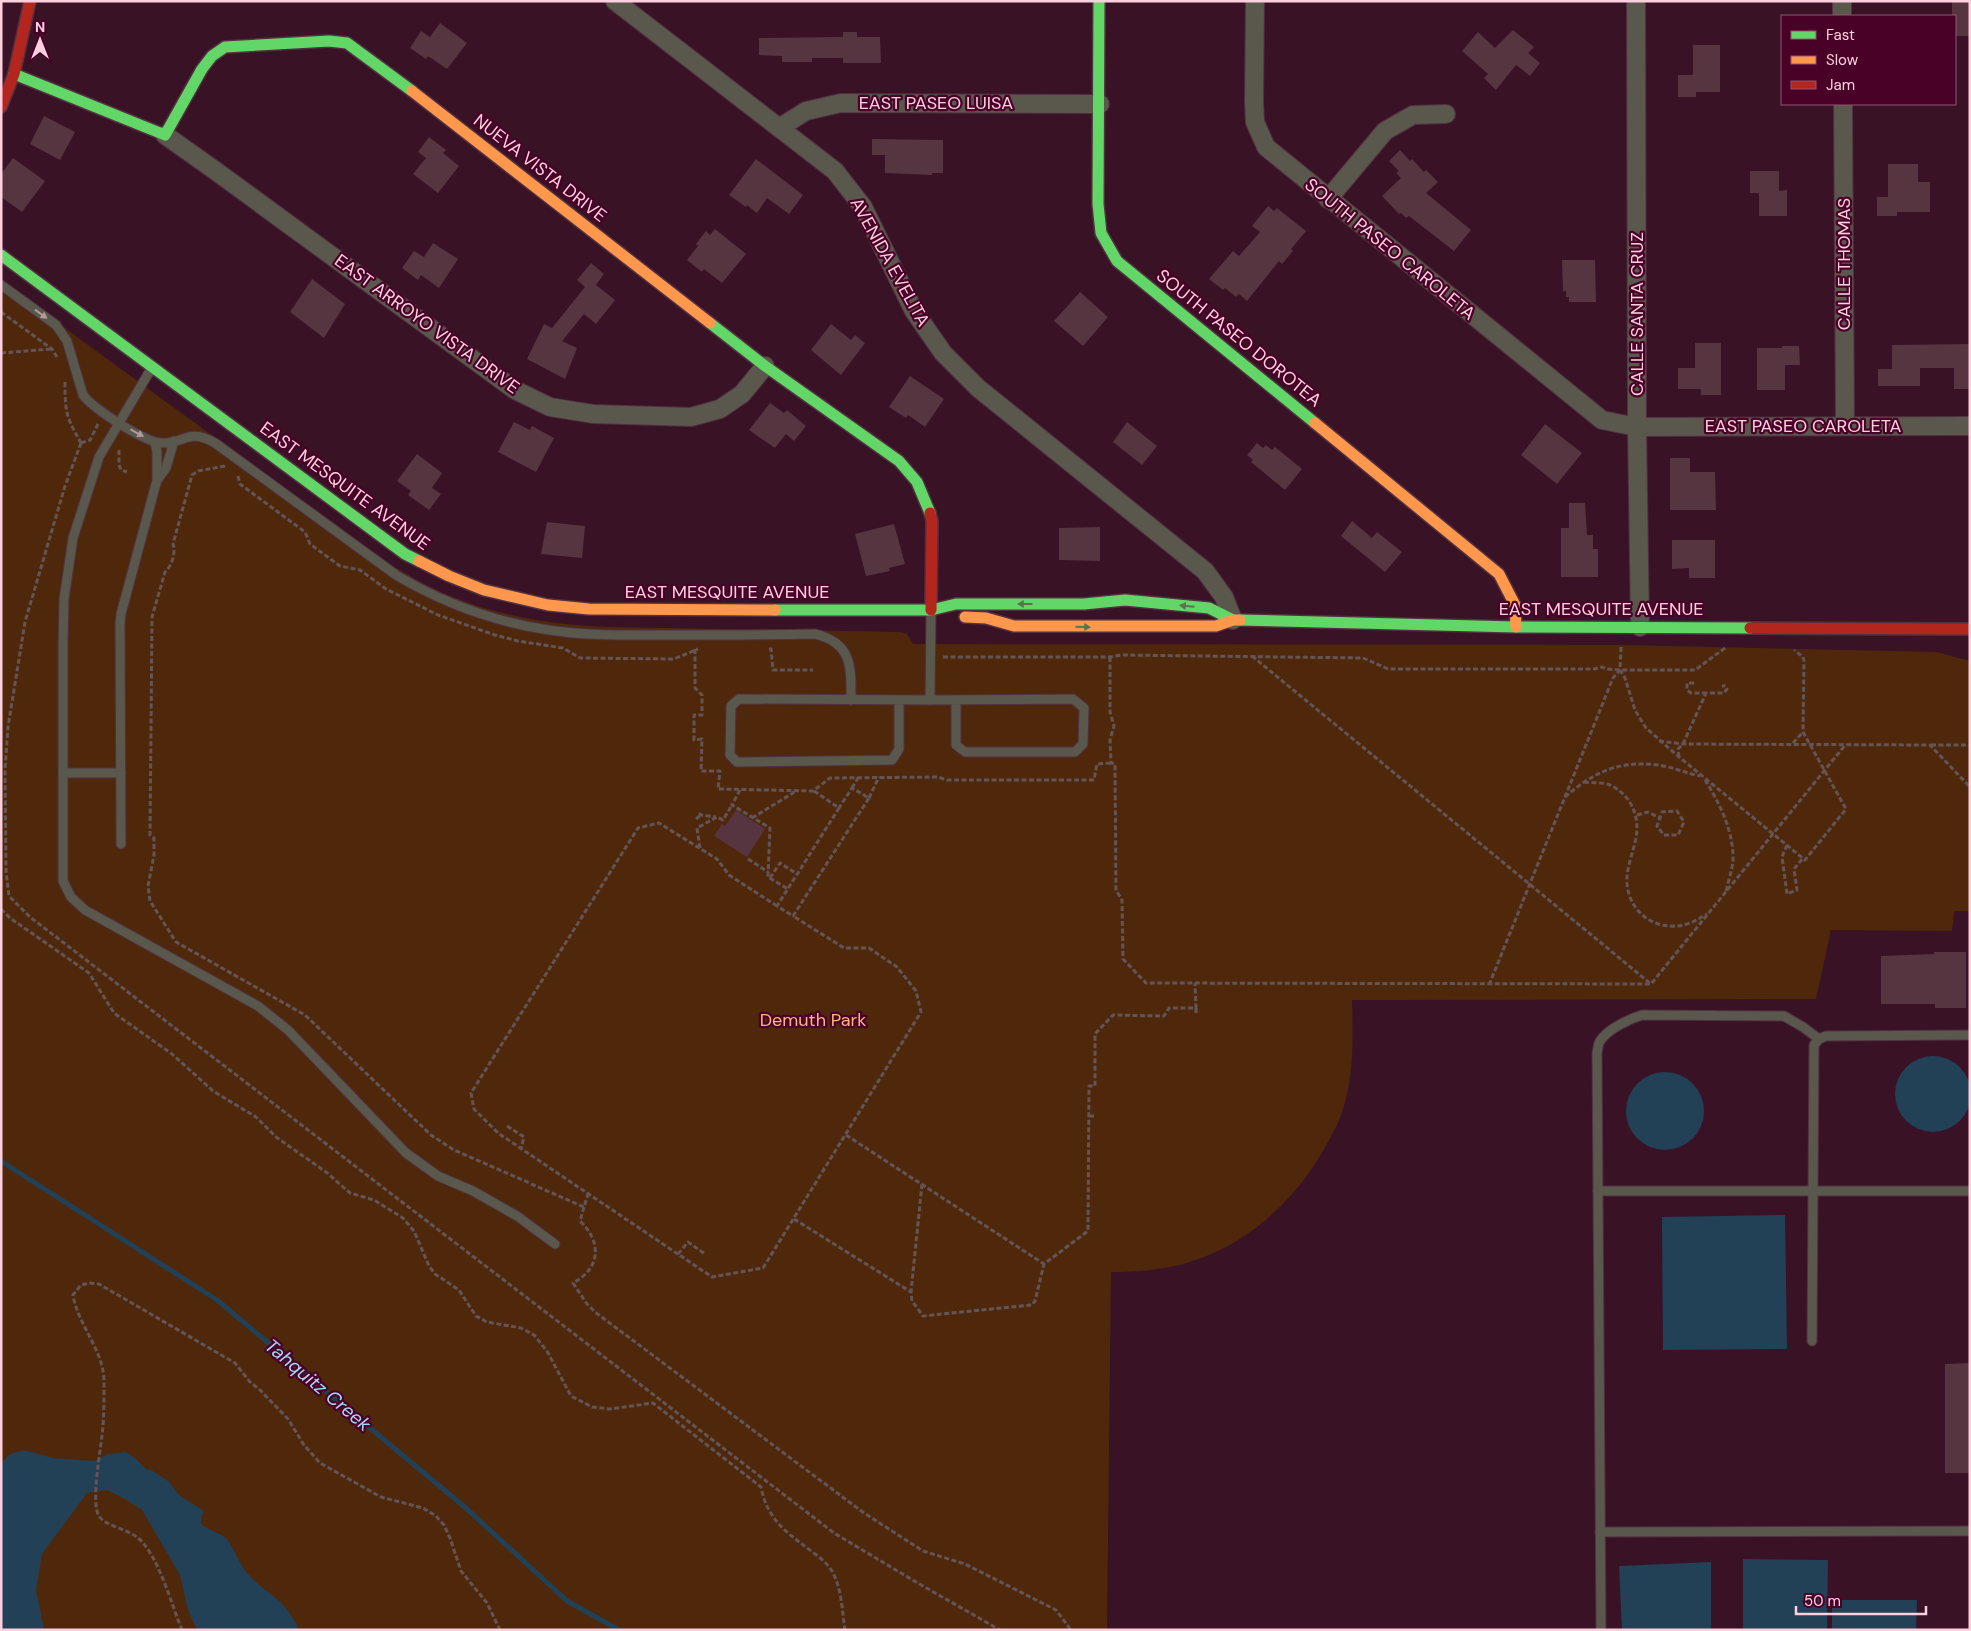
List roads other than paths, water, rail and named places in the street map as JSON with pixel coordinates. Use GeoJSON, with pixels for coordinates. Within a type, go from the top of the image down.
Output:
{"type":"FeatureCollection","features":[{"type":"Feature","properties":{"kind":"street"},"geometry":{"type":"LineString","coordinates":[[1,107],[14,74],[30,1]]}},
{"type":"Feature","properties":{"kind":"street","name":"AVENIDA EVELITA"},"geometry":{"type":"LineString","coordinates":[[615,1],[836,171],[863,206],[914,311],[943,353],[978,388],[1205,571],[1224,597],[1233,620]]}},
{"type":"Feature","properties":{"kind":"street","name":"SOUTH PASEO DOROTEA"},"geometry":{"type":"LineString","coordinates":[[1099,1],[1100,104],[1098,204],[1102,233],[1117,261],[1500,574],[1515,605],[1516,627]]}},
{"type":"Feature","properties":{"kind":"street","name":"SOUTH PASEO CAROLETA"},"geometry":{"type":"LineString","coordinates":[[1254,1],[1255,122],[1266,147],[1602,420],[1637,427]]}},
{"type":"Feature","properties":{"kind":"street","name":"CALLE SANTA CRUZ"},"geometry":{"type":"LineString","coordinates":[[1636,1],[1637,427],[1640,627]]}},
{"type":"Feature","properties":{"kind":"street"},"geometry":{"type":"LineString","coordinates":[[1842,1],[1842,15]]}},
{"type":"Feature","properties":{"kind":"street","name":"NUEVA VISTA DRIVE"},"geometry":{"type":"LineString","coordinates":[[165,135],[202,69],[212,56],[225,47],[329,41],[347,44],[372,60],[765,366],[899,461],[917,482],[932,520],[931,610]]}},
{"type":"Feature","properties":{"kind":"street"},"geometry":{"type":"LineString","coordinates":[[14,74],[165,135]]}},
{"type":"Feature","properties":{"kind":"street","name":"EAST PASEO LUISA"},"geometry":{"type":"LineString","coordinates":[[779,128],[806,111],[840,103],[1100,104]]}},
{"type":"Feature","properties":{"kind":"street","name":"CALLE THOMAS"},"geometry":{"type":"LineString","coordinates":[[1843,105],[1845,425]]}},
{"type":"Feature","properties":{"kind":"street"},"geometry":{"type":"LineString","coordinates":[[1328,199],[1385,131],[1413,115],[1446,114]]}},
{"type":"Feature","properties":{"kind":"street","name":"EAST ARROYO VISTA DRIVE"},"geometry":{"type":"LineString","coordinates":[[165,135],[515,390],[550,407],[593,414],[691,416],[720,409],[742,394],[765,366]]}},
{"type":"Feature","properties":{"kind":"street","name":"EAST MESQUITE AVENUE"},"geometry":{"type":"LineString","coordinates":[[1,255],[405,554],[449,576],[484,590],[522,600],[589,609],[931,610],[956,616],[986,618],[1014,626],[1216,626],[1233,620],[1516,627],[1970,629]]}},
{"type":"Feature","properties":{"kind":"street","name":"EAST PASEO CAROLETA"},"geometry":{"type":"LineString","coordinates":[[1637,427],[1970,426]]}},
{"type":"Feature","properties":{"kind":"street","name":"EAST MESQUITE AVENUE"},"geometry":{"type":"LineString","coordinates":[[931,610],[956,604],[1084,604],[1125,600],[1209,608],[1233,620]]}},
{"type":"Feature","properties":{"kind":"lane"},"geometry":{"type":"LineString","coordinates":[[1,285],[63,332],[83,394],[87,400],[118,423],[155,443],[164,444],[194,435],[207,438],[396,575],[450,603],[517,624],[575,634],[815,634],[824,636],[840,646],[850,662],[851,700]]}},
{"type":"Feature","properties":{"kind":"lane"},"geometry":{"type":"LineString","coordinates":[[152,367],[99,457],[73,538],[64,599],[63,882],[71,896],[85,910],[258,1006],[288,1030],[406,1153],[438,1176],[473,1191],[516,1216],[555,1244]]}},
{"type":"Feature","properties":{"kind":"lane"},"geometry":{"type":"LineString","coordinates":[[158,480],[166,468],[174,441]]}},
{"type":"Feature","properties":{"kind":"lane"},"geometry":{"type":"LineString","coordinates":[[121,844],[121,614],[158,480],[158,452],[155,443]]}},
{"type":"Feature","properties":{"kind":"lane"},"geometry":{"type":"LineString","coordinates":[[930,700],[931,610]]}},
{"type":"Feature","properties":{"kind":"lane"},"geometry":{"type":"LineString","coordinates":[[899,700],[899,749],[892,760],[737,762],[730,755],[731,706],[740,699],[1073,699],[1084,708],[1083,744],[1075,752],[965,752],[956,745],[956,700]]}},
{"type":"Feature","properties":{"kind":"lane"},"geometry":{"type":"LineString","coordinates":[[63,773],[121,773]]}},
{"type":"Feature","properties":{"kind":"lane"},"geometry":{"type":"LineString","coordinates":[[1601,1630],[1598,1042],[1632,1018],[1642,1015],[1784,1016],[1819,1039]]}},
{"type":"Feature","properties":{"kind":"lane"},"geometry":{"type":"LineString","coordinates":[[1812,1341],[1814,1045],[1819,1039],[1826,1036],[1970,1035]]}},
{"type":"Feature","properties":{"kind":"lane"},"geometry":{"type":"LineString","coordinates":[[1598,1191],[1970,1191]]}},
{"type":"Feature","properties":{"kind":"lane"},"geometry":{"type":"LineString","coordinates":[[1600,1532],[1970,1531]]}},
{"type":"Feature","properties":{"kind":"water"},"geometry":{"type":"Polygon","coordinates":[[[1926,1056],[1940,1056],[1954,1062],[1965,1073],[1971,1087],[1968,1109],[1960,1121],[1940,1132],[1926,1132],[1912,1126],[1901,1115],[1895,1101],[1895,1087],[1901,1073],[1912,1062],[1926,1056]]]}},
{"type":"Feature","properties":{"kind":"water"},"geometry":{"type":"Polygon","coordinates":[[[1665,1072],[1680,1075],[1692,1084],[1701,1096],[1704,1111],[1701,1126],[1692,1138],[1680,1147],[1665,1150],[1650,1147],[1638,1138],[1629,1126],[1626,1111],[1629,1096],[1638,1084],[1650,1075],[1665,1072]]]}},
{"type":"Feature","properties":{"kind":"water"},"geometry":{"type":"Polygon","coordinates":[[[1785,1215],[1787,1349],[1663,1350],[1662,1217],[1785,1215]]]}},
{"type":"Feature","properties":{"kind":"water"},"geometry":{"type":"Polygon","coordinates":[[[19,1451],[28,1451],[53,1458],[94,1461],[108,1454],[126,1452],[146,1469],[151,1470],[168,1481],[180,1496],[204,1511],[201,1517],[201,1524],[227,1539],[247,1573],[288,1610],[299,1630],[197,1630],[188,1610],[180,1575],[142,1510],[107,1490],[87,1493],[42,1554],[36,1590],[44,1630],[1,1630],[1,1465],[12,1454],[19,1451]]]}},
{"type":"Feature","properties":{"kind":"water"},"geometry":{"type":"Polygon","coordinates":[[[1743,1559],[1828,1560],[1827,1630],[1743,1630],[1743,1559]]]}},
{"type":"Feature","properties":{"kind":"water"},"geometry":{"type":"Polygon","coordinates":[[[1711,1562],[1711,1630],[1622,1630],[1619,1566],[1711,1562]]]}},
{"type":"Feature","properties":{"kind":"water"},"geometry":{"type":"Polygon","coordinates":[[[1832,1600],[1917,1600],[1916,1630],[1832,1630],[1832,1600]]]}},
{"type":"Feature","properties":{"kind":"waterway","name":"Tahquitz Creek"},"geometry":{"type":"LineString","coordinates":[[1,1161],[217,1300],[467,1509],[567,1601],[619,1630]]}},
{"type":"Feature","properties":{"kind":"park label","name":"Demuth Park"},"geometry":{"type":"Point","coordinates":[813,1020]}}]}
